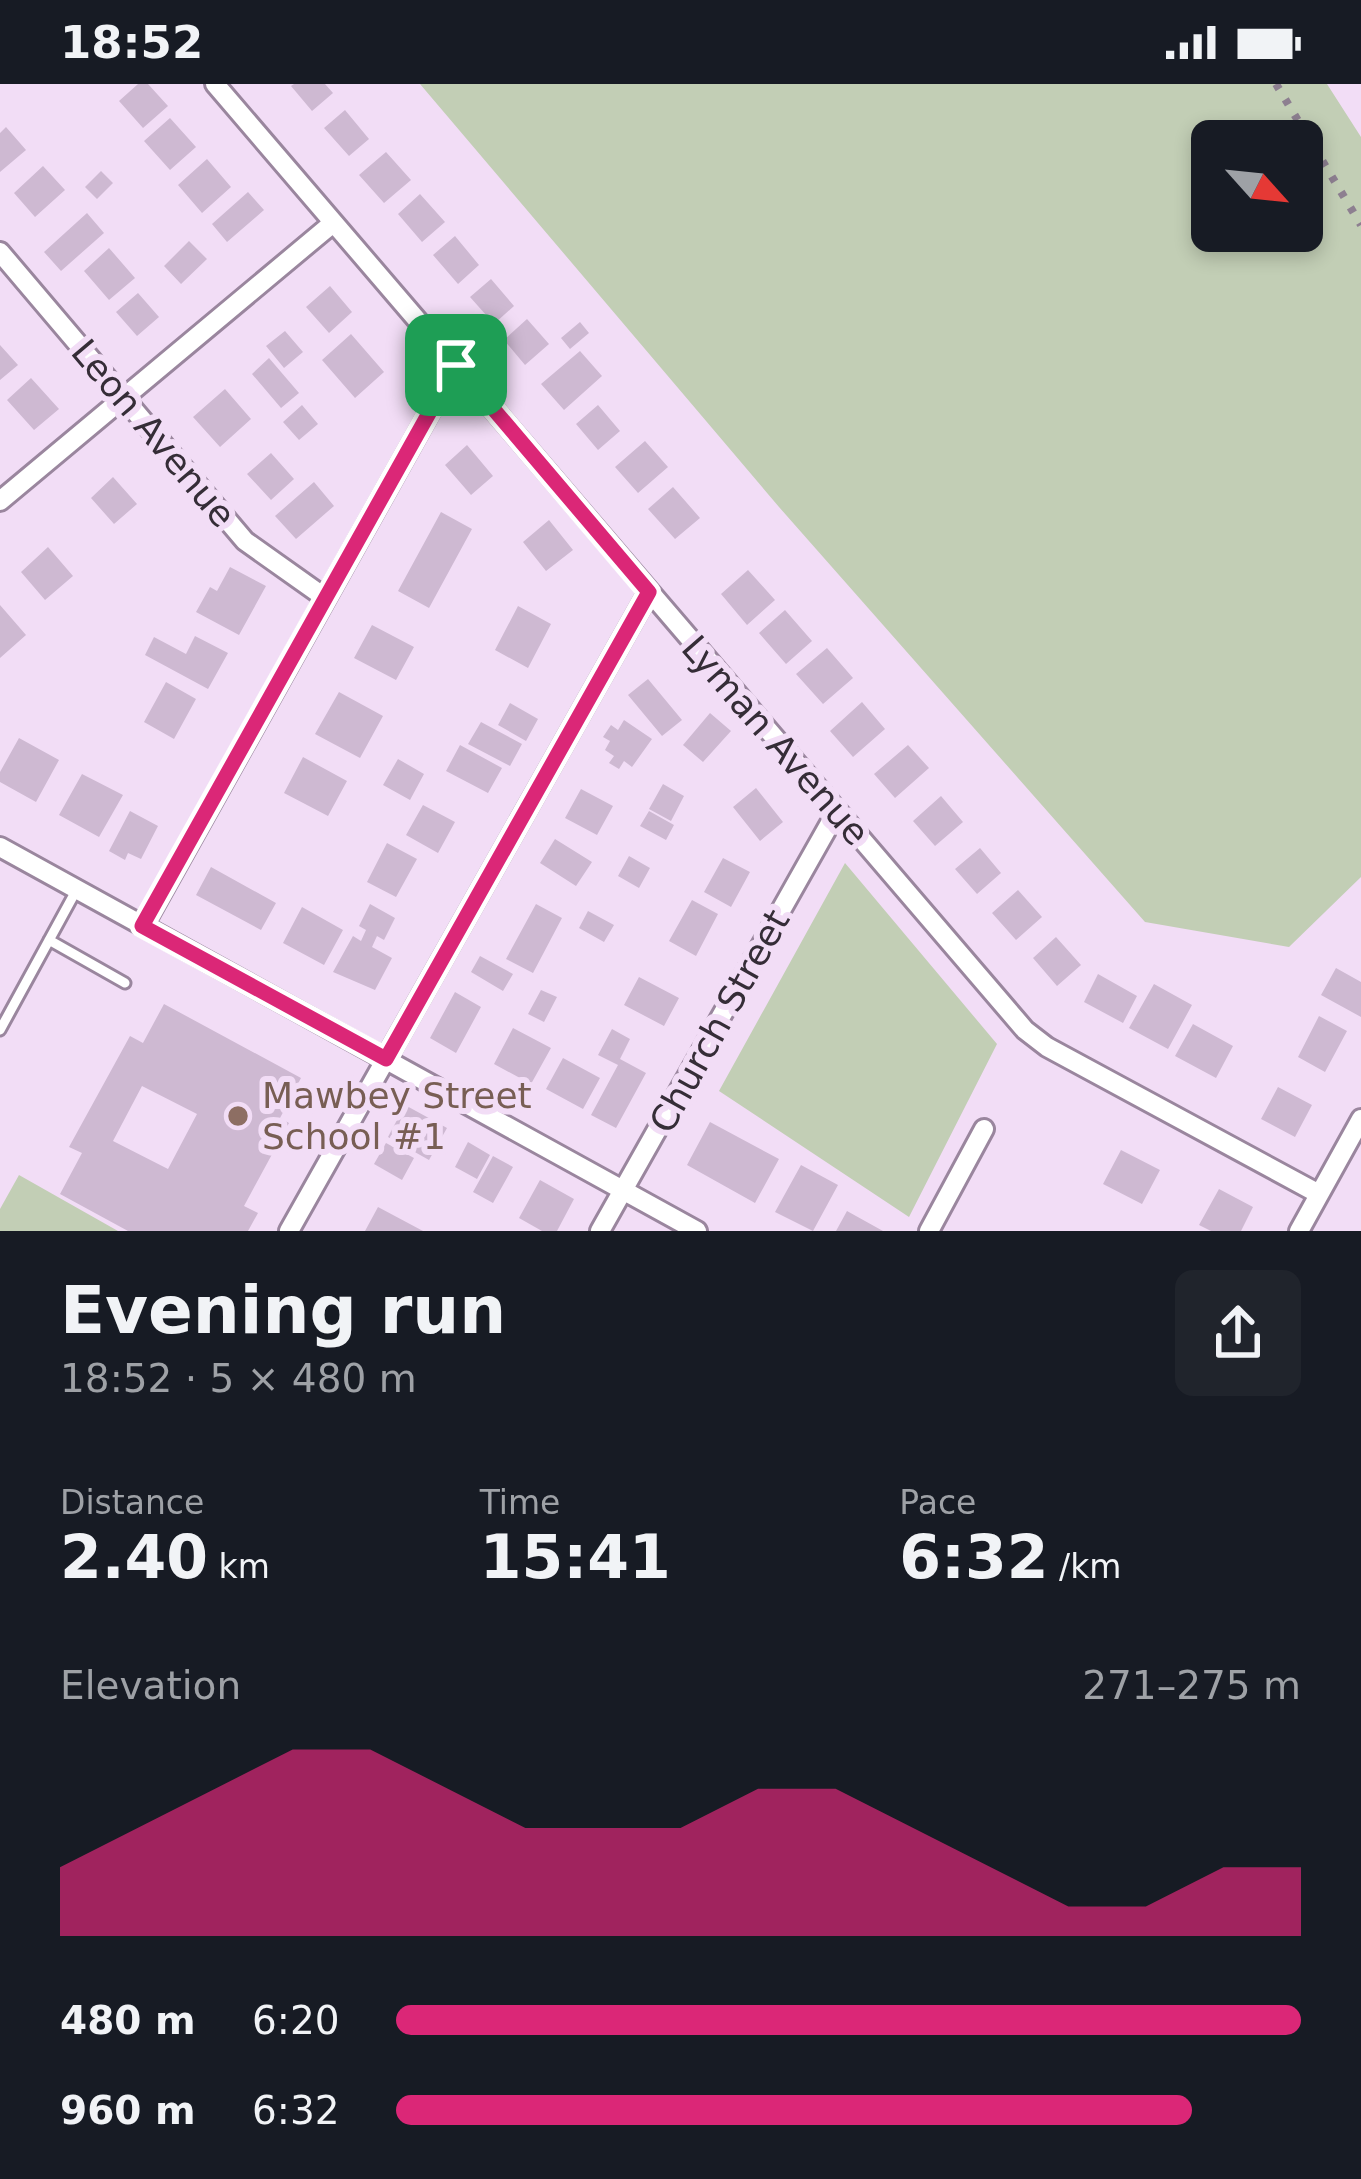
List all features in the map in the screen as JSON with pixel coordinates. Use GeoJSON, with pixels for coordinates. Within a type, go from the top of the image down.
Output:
{"type":"FeatureCollection","features":[{"type":"Feature","properties":{"kind":"street","name":"Lyman Avenue"},"geometry":{"type":"LineString","coordinates":[[215,84],[1025,1030],[1047,1047],[1319,1194]]}},
{"type":"Feature","properties":{"kind":"street"},"geometry":{"type":"LineString","coordinates":[[0,501],[333,223]]}},
{"type":"Feature","properties":{"kind":"street","name":"Leon Avenue"},"geometry":{"type":"LineString","coordinates":[[0,252],[245,541],[324,597]]}},
{"type":"Feature","properties":{"kind":"street"},"geometry":{"type":"LineString","coordinates":[[142,926],[456,365]]}},
{"type":"Feature","properties":{"kind":"street"},"geometry":{"type":"LineString","coordinates":[[289,1231],[649,592]]}},
{"type":"Feature","properties":{"kind":"street","name":"Church Street"},"geometry":{"type":"LineString","coordinates":[[600,1231],[837,811]]}},
{"type":"Feature","properties":{"kind":"street"},"geometry":{"type":"LineString","coordinates":[[0,847],[697,1231]]}},
{"type":"Feature","properties":{"kind":"street"},"geometry":{"type":"LineString","coordinates":[[1299,1231],[1361,1119]]}},
{"type":"Feature","properties":{"kind":"street"},"geometry":{"type":"LineString","coordinates":[[928,1231],[985,1130]]}},
{"type":"Feature","properties":{"kind":"lane"},"geometry":{"type":"LineString","coordinates":[[0,1030],[77,890]]}},
{"type":"Feature","properties":{"kind":"lane"},"geometry":{"type":"LineString","coordinates":[[50,940],[125,983]]}},
{"type":"Feature","properties":{"kind":"green space"},"geometry":{"type":"Polygon","coordinates":[[[420,84],[1327,84],[1361,137],[1361,877],[1289,947],[1145,922],[779,507],[420,84]]]}},
{"type":"Feature","properties":{"kind":"green space"},"geometry":{"type":"Polygon","coordinates":[[[845,863],[997,1044],[909,1217],[719,1091],[845,863]]]}},
{"type":"Feature","properties":{"kind":"green space"},"geometry":{"type":"Polygon","coordinates":[[[19,1175],[118,1231],[0,1231],[0,1209],[19,1175]]]}},
{"type":"Feature","properties":{"kind":"building"},"geometry":{"type":"Polygon","coordinates":[[[138,84],[148,84],[168,106],[143,128],[119,101],[138,84]]]}},
{"type":"Feature","properties":{"kind":"building"},"geometry":{"type":"Polygon","coordinates":[[[325,84],[333,93],[312,111],[291,86],[325,84]]]}},
{"type":"Feature","properties":{"kind":"building"},"geometry":{"type":"Polygon","coordinates":[[[345,110],[369,139],[349,156],[324,128],[345,110]]]}},
{"type":"Feature","properties":{"kind":"building"},"geometry":{"type":"Polygon","coordinates":[[[170,118],[196,147],[170,170],[144,141],[170,118]]]}},
{"type":"Feature","properties":{"kind":"building"},"geometry":{"type":"Polygon","coordinates":[[[6,127],[26,150],[0,172],[0,133],[6,127]]]}},
{"type":"Feature","properties":{"kind":"building"},"geometry":{"type":"Polygon","coordinates":[[[386,152],[411,180],[384,203],[359,175],[386,152]]]}},
{"type":"Feature","properties":{"kind":"building"},"geometry":{"type":"Polygon","coordinates":[[[207,159],[231,187],[202,213],[178,185],[207,159]]]}},
{"type":"Feature","properties":{"kind":"building"},"geometry":{"type":"Polygon","coordinates":[[[43,166],[65,190],[35,217],[14,193],[43,166]]]}},
{"type":"Feature","properties":{"kind":"building"},"geometry":{"type":"Polygon","coordinates":[[[101,171],[113,183],[97,199],[85,187],[101,171]]]}},
{"type":"Feature","properties":{"kind":"building"},"geometry":{"type":"Polygon","coordinates":[[[248,192],[264,210],[227,242],[212,224],[248,192]]]}},
{"type":"Feature","properties":{"kind":"building"},"geometry":{"type":"Polygon","coordinates":[[[420,194],[445,222],[422,242],[398,214],[420,194]]]}},
{"type":"Feature","properties":{"kind":"building"},"geometry":{"type":"Polygon","coordinates":[[[87,213],[104,233],[61,271],[44,252],[87,213]]]}},
{"type":"Feature","properties":{"kind":"building"},"geometry":{"type":"Polygon","coordinates":[[[455,236],[479,265],[458,284],[433,255],[455,236]]]}},
{"type":"Feature","properties":{"kind":"building"},"geometry":{"type":"Polygon","coordinates":[[[189,241],[207,259],[181,284],[164,266],[189,241]]]}},
{"type":"Feature","properties":{"kind":"building"},"geometry":{"type":"Polygon","coordinates":[[[109,248],[135,278],[109,300],[84,271],[109,248]]]}},
{"type":"Feature","properties":{"kind":"building"},"geometry":{"type":"Polygon","coordinates":[[[491,279],[514,306],[494,324],[470,297],[491,279]]]}},
{"type":"Feature","properties":{"kind":"building"},"geometry":{"type":"Polygon","coordinates":[[[330,286],[352,312],[329,333],[306,307],[330,286]]]}},
{"type":"Feature","properties":{"kind":"building"},"geometry":{"type":"Polygon","coordinates":[[[138,293],[159,317],[137,336],[116,312],[138,293]]]}},
{"type":"Feature","properties":{"kind":"building"},"geometry":{"type":"Polygon","coordinates":[[[527,319],[549,344],[525,365],[504,340],[527,319]]]}},
{"type":"Feature","properties":{"kind":"building"},"geometry":{"type":"Polygon","coordinates":[[[580,322],[589,333],[570,349],[561,338],[580,322]]]}},
{"type":"Feature","properties":{"kind":"building"},"geometry":{"type":"Polygon","coordinates":[[[285,331],[303,352],[284,368],[266,346],[285,331]]]}},
{"type":"Feature","properties":{"kind":"building"},"geometry":{"type":"Polygon","coordinates":[[[351,334],[384,372],[355,398],[322,360],[351,334]]]}},
{"type":"Feature","properties":{"kind":"building"},"geometry":{"type":"Polygon","coordinates":[[[0,345],[18,365],[0,380],[0,345]]]}},
{"type":"Feature","properties":{"kind":"building"},"geometry":{"type":"Polygon","coordinates":[[[580,351],[602,376],[564,410],[541,384],[580,351]]]}},
{"type":"Feature","properties":{"kind":"building"},"geometry":{"type":"Polygon","coordinates":[[[269,358],[299,393],[281,408],[252,374],[269,358]]]}},
{"type":"Feature","properties":{"kind":"building"},"geometry":{"type":"Polygon","coordinates":[[[31,378],[59,409],[34,430],[7,400],[31,378]]]}},
{"type":"Feature","properties":{"kind":"building"},"geometry":{"type":"Polygon","coordinates":[[[225,389],[251,419],[220,447],[193,417],[225,389]]]}},
{"type":"Feature","properties":{"kind":"building"},"geometry":{"type":"Polygon","coordinates":[[[302,405],[318,424],[299,440],[283,422],[302,405]]]}},
{"type":"Feature","properties":{"kind":"building"},"geometry":{"type":"Polygon","coordinates":[[[598,405],[620,431],[598,450],[576,424],[598,405]]]}},
{"type":"Feature","properties":{"kind":"building"},"geometry":{"type":"Polygon","coordinates":[[[645,441],[668,467],[638,493],[615,467],[645,441]]]}},
{"type":"Feature","properties":{"kind":"building"},"geometry":{"type":"Polygon","coordinates":[[[467,445],[493,476],[471,495],[445,465],[467,445]]]}},
{"type":"Feature","properties":{"kind":"building"},"geometry":{"type":"Polygon","coordinates":[[[271,453],[294,479],[271,500],[247,474],[271,453]]]}},
{"type":"Feature","properties":{"kind":"building"},"geometry":{"type":"Polygon","coordinates":[[[113,477],[137,504],[114,524],[91,498],[113,477]]]}},
{"type":"Feature","properties":{"kind":"building"},"geometry":{"type":"Polygon","coordinates":[[[314,482],[334,506],[296,539],[275,516],[314,482]]]}},
{"type":"Feature","properties":{"kind":"building"},"geometry":{"type":"Polygon","coordinates":[[[673,487],[700,518],[675,539],[648,509],[673,487]]]}},
{"type":"Feature","properties":{"kind":"building"},"geometry":{"type":"Polygon","coordinates":[[[441,512],[472,529],[429,608],[398,591],[441,512]]]}},
{"type":"Feature","properties":{"kind":"building"},"geometry":{"type":"Polygon","coordinates":[[[549,520],[573,550],[546,571],[523,542],[549,520]]]}},
{"type":"Feature","properties":{"kind":"building"},"geometry":{"type":"Polygon","coordinates":[[[48,547],[73,576],[45,600],[21,572],[48,547]]]}},
{"type":"Feature","properties":{"kind":"building"},"geometry":{"type":"Polygon","coordinates":[[[230,567],[266,586],[239,635],[196,612],[210,587],[217,591],[230,567]]]}},
{"type":"Feature","properties":{"kind":"building"},"geometry":{"type":"Polygon","coordinates":[[[748,570],[775,600],[747,625],[721,594],[748,570]]]}},
{"type":"Feature","properties":{"kind":"building"},"geometry":{"type":"Polygon","coordinates":[[[0,605],[26,635],[0,658],[0,605]]]}},
{"type":"Feature","properties":{"kind":"building"},"geometry":{"type":"Polygon","coordinates":[[[518,606],[551,624],[528,668],[495,650],[518,606]]]}},
{"type":"Feature","properties":{"kind":"building"},"geometry":{"type":"Polygon","coordinates":[[[785,610],[812,641],[786,664],[759,633],[785,610]]]}},
{"type":"Feature","properties":{"kind":"building"},"geometry":{"type":"Polygon","coordinates":[[[372,625],[414,647],[396,680],[354,658],[372,625]]]}},
{"type":"Feature","properties":{"kind":"building"},"geometry":{"type":"Polygon","coordinates":[[[195,636],[228,653],[208,689],[145,655],[154,637],[186,654],[195,636]]]}},
{"type":"Feature","properties":{"kind":"building"},"geometry":{"type":"Polygon","coordinates":[[[827,648],[853,678],[823,704],[796,674],[827,648]]]}},
{"type":"Feature","properties":{"kind":"building"},"geometry":{"type":"Polygon","coordinates":[[[648,679],[682,720],[662,736],[628,695],[648,679]]]}},
{"type":"Feature","properties":{"kind":"building"},"geometry":{"type":"Polygon","coordinates":[[[166,682],[196,699],[174,739],[144,722],[166,682]]]}},
{"type":"Feature","properties":{"kind":"building"},"geometry":{"type":"Polygon","coordinates":[[[339,692],[383,716],[360,758],[315,734],[339,692]]]}},
{"type":"Feature","properties":{"kind":"building"},"geometry":{"type":"Polygon","coordinates":[[[862,702],[885,729],[853,757],[830,731],[862,702]]]}},
{"type":"Feature","properties":{"kind":"building"},"geometry":{"type":"Polygon","coordinates":[[[510,703],[538,719],[526,741],[498,725],[510,703]]]}},
{"type":"Feature","properties":{"kind":"building"},"geometry":{"type":"Polygon","coordinates":[[[710,713],[731,731],[703,762],[683,745],[710,713]]]}},
{"type":"Feature","properties":{"kind":"building"},"geometry":{"type":"Polygon","coordinates":[[[624,720],[652,739],[632,767],[624,761],[619,769],[609,763],[614,756],[605,750],[610,741],[603,737],[611,725],[618,730],[624,720]]]}},
{"type":"Feature","properties":{"kind":"building"},"geometry":{"type":"Polygon","coordinates":[[[481,722],[522,744],[510,766],[468,744],[481,722]]]}},
{"type":"Feature","properties":{"kind":"building"},"geometry":{"type":"Polygon","coordinates":[[[19,738],[59,760],[36,802],[0,782],[0,772],[19,738]]]}},
{"type":"Feature","properties":{"kind":"building"},"geometry":{"type":"Polygon","coordinates":[[[460,745],[502,768],[488,793],[446,771],[460,745]]]}},
{"type":"Feature","properties":{"kind":"building"},"geometry":{"type":"Polygon","coordinates":[[[908,745],[929,768],[895,798],[874,774],[908,745]]]}},
{"type":"Feature","properties":{"kind":"building"},"geometry":{"type":"Polygon","coordinates":[[[303,757],[347,781],[328,816],[284,793],[303,757]]]}},
{"type":"Feature","properties":{"kind":"building"},"geometry":{"type":"Polygon","coordinates":[[[398,759],[424,774],[410,800],[383,785],[398,759]]]}},
{"type":"Feature","properties":{"kind":"building"},"geometry":{"type":"Polygon","coordinates":[[[82,774],[123,795],[99,837],[59,815],[82,774]]]}},
{"type":"Feature","properties":{"kind":"building"},"geometry":{"type":"Polygon","coordinates":[[[663,784],[684,796],[671,821],[649,809],[663,784]]]}},
{"type":"Feature","properties":{"kind":"building"},"geometry":{"type":"Polygon","coordinates":[[[756,788],[783,822],[760,841],[733,807],[756,788]]]}},
{"type":"Feature","properties":{"kind":"building"},"geometry":{"type":"Polygon","coordinates":[[[581,789],[613,806],[597,835],[565,818],[581,789]]]}},
{"type":"Feature","properties":{"kind":"building"},"geometry":{"type":"Polygon","coordinates":[[[941,796],[963,822],[935,846],[913,821],[941,796]]]}},
{"type":"Feature","properties":{"kind":"building"},"geometry":{"type":"Polygon","coordinates":[[[423,805],[455,822],[438,853],[406,835],[423,805]]]}},
{"type":"Feature","properties":{"kind":"building"},"geometry":{"type":"Polygon","coordinates":[[[130,811],[158,826],[141,859],[128,853],[125,860],[109,851],[130,811]]]}},
{"type":"Feature","properties":{"kind":"building"},"geometry":{"type":"Polygon","coordinates":[[[649,811],[674,825],[666,840],[640,826],[649,811]]]}},
{"type":"Feature","properties":{"kind":"building"},"geometry":{"type":"Polygon","coordinates":[[[555,839],[592,862],[576,886],[540,863],[555,839]]]}},
{"type":"Feature","properties":{"kind":"building"},"geometry":{"type":"Polygon","coordinates":[[[387,843],[417,859],[396,897],[367,882],[387,843]]]}},
{"type":"Feature","properties":{"kind":"building"},"geometry":{"type":"Polygon","coordinates":[[[980,848],[1001,873],[977,894],[955,869],[980,848]]]}},
{"type":"Feature","properties":{"kind":"building"},"geometry":{"type":"Polygon","coordinates":[[[629,856],[650,868],[639,888],[618,876],[629,856]]]}},
{"type":"Feature","properties":{"kind":"building"},"geometry":{"type":"Polygon","coordinates":[[[723,858],[750,872],[731,907],[704,892],[723,858]]]}},
{"type":"Feature","properties":{"kind":"building"},"geometry":{"type":"Polygon","coordinates":[[[211,867],[276,903],[261,930],[196,895],[211,867]]]}},
{"type":"Feature","properties":{"kind":"building"},"geometry":{"type":"Polygon","coordinates":[[[1018,890],[1042,917],[1016,940],[992,913],[1018,890]]]}},
{"type":"Feature","properties":{"kind":"building"},"geometry":{"type":"Polygon","coordinates":[[[692,900],[718,914],[696,956],[669,941],[692,900]]]}},
{"type":"Feature","properties":{"kind":"building"},"geometry":{"type":"Polygon","coordinates":[[[370,904],[395,918],[384,940],[377,936],[372,947],[392,958],[375,990],[333,972],[353,936],[361,941],[366,930],[359,926],[370,904]]]}},
{"type":"Feature","properties":{"kind":"building"},"geometry":{"type":"Polygon","coordinates":[[[536,904],[562,918],[533,973],[506,959],[536,904]]]}},
{"type":"Feature","properties":{"kind":"building"},"geometry":{"type":"Polygon","coordinates":[[[302,907],[343,930],[324,965],[283,943],[302,907]]]}},
{"type":"Feature","properties":{"kind":"building"},"geometry":{"type":"Polygon","coordinates":[[[588,911],[614,925],[604,942],[579,928],[588,911]]]}},
{"type":"Feature","properties":{"kind":"building"},"geometry":{"type":"Polygon","coordinates":[[[1056,937],[1081,965],[1057,986],[1033,958],[1056,937]]]}},
{"type":"Feature","properties":{"kind":"building"},"geometry":{"type":"Polygon","coordinates":[[[480,956],[513,974],[503,991],[471,972],[480,956]]]}},
{"type":"Feature","properties":{"kind":"building"},"geometry":{"type":"Polygon","coordinates":[[[1336,968],[1361,982],[1361,1017],[1321,995],[1336,968]]]}},
{"type":"Feature","properties":{"kind":"building"},"geometry":{"type":"Polygon","coordinates":[[[1098,974],[1137,996],[1123,1023],[1084,1002],[1098,974]]]}},
{"type":"Feature","properties":{"kind":"building"},"geometry":{"type":"Polygon","coordinates":[[[639,977],[679,998],[664,1026],[624,1005],[639,977]]]}},
{"type":"Feature","properties":{"kind":"building"},"geometry":{"type":"Polygon","coordinates":[[[1154,984],[1192,1005],[1168,1049],[1129,1028],[1154,984]]]}},
{"type":"Feature","properties":{"kind":"building"},"geometry":{"type":"Polygon","coordinates":[[[541,990],[557,997],[544,1022],[528,1014],[541,990]]]}},
{"type":"Feature","properties":{"kind":"building"},"geometry":{"type":"Polygon","coordinates":[[[455,992],[481,1007],[456,1053],[430,1038],[455,992]]]}},
{"type":"Feature","properties":{"kind":"building","name":"Mawbey Street School #1"},"geometry":{"type":"Polygon","coordinates":[[[164,1004],[301,1078],[280,1118],[289,1123],[244,1206],[258,1213],[248,1231],[128,1231],[60,1194],[82,1153],[69,1147],[130,1036],[143,1043],[164,1004]],[[142,1086],[113,1141],[168,1169],[197,1114],[142,1086]]]}},
{"type":"Feature","properties":{"kind":"building"},"geometry":{"type":"Polygon","coordinates":[[[1319,1016],[1347,1031],[1325,1072],[1298,1057],[1319,1016]]]}},
{"type":"Feature","properties":{"kind":"building"},"geometry":{"type":"Polygon","coordinates":[[[1193,1024],[1233,1046],[1216,1078],[1175,1056],[1193,1024]]]}},
{"type":"Feature","properties":{"kind":"building"},"geometry":{"type":"Polygon","coordinates":[[[513,1028],[551,1048],[531,1084],[494,1064],[513,1028]]]}},
{"type":"Feature","properties":{"kind":"building"},"geometry":{"type":"Polygon","coordinates":[[[612,1029],[630,1039],[620,1059],[646,1073],[616,1128],[591,1115],[618,1065],[598,1055],[612,1029]]]}},
{"type":"Feature","properties":{"kind":"building"},"geometry":{"type":"Polygon","coordinates":[[[563,1058],[600,1078],[583,1109],[546,1089],[563,1058]]]}},
{"type":"Feature","properties":{"kind":"building"},"geometry":{"type":"Polygon","coordinates":[[[1278,1087],[1312,1105],[1295,1137],[1261,1119],[1278,1087]]]}},
{"type":"Feature","properties":{"kind":"building"},"geometry":{"type":"Polygon","coordinates":[[[405,1105],[447,1128],[429,1160],[388,1137],[405,1105]]]}},
{"type":"Feature","properties":{"kind":"building"},"geometry":{"type":"Polygon","coordinates":[[[710,1122],[779,1159],[755,1203],[687,1165],[710,1122]]]}},
{"type":"Feature","properties":{"kind":"building"},"geometry":{"type":"Polygon","coordinates":[[[468,1142],[490,1155],[477,1179],[455,1167],[468,1142]]]}},
{"type":"Feature","properties":{"kind":"building"},"geometry":{"type":"Polygon","coordinates":[[[386,1143],[414,1158],[402,1180],[374,1164],[386,1143]]]}},
{"type":"Feature","properties":{"kind":"building"},"geometry":{"type":"Polygon","coordinates":[[[1121,1150],[1160,1170],[1142,1204],[1103,1184],[1121,1150]]]}},
{"type":"Feature","properties":{"kind":"building"},"geometry":{"type":"Polygon","coordinates":[[[493,1156],[513,1167],[493,1203],[473,1192],[493,1156]]]}},
{"type":"Feature","properties":{"kind":"building"},"geometry":{"type":"Polygon","coordinates":[[[801,1165],[838,1185],[813,1231],[775,1212],[801,1165]]]}},
{"type":"Feature","properties":{"kind":"building"},"geometry":{"type":"Polygon","coordinates":[[[540,1180],[574,1199],[557,1231],[542,1231],[519,1218],[540,1180]]]}},
{"type":"Feature","properties":{"kind":"building"},"geometry":{"type":"Polygon","coordinates":[[[1219,1189],[1253,1207],[1241,1231],[1211,1231],[1199,1225],[1219,1189]]]}},
{"type":"Feature","properties":{"kind":"building"},"geometry":{"type":"Polygon","coordinates":[[[378,1207],[423,1231],[365,1231],[378,1207]]]}},
{"type":"Feature","properties":{"kind":"building"},"geometry":{"type":"Polygon","coordinates":[[[847,1211],[883,1231],[836,1231],[847,1211]]]}},
{"type":"Feature","properties":{"kind":"railway"},"geometry":{"type":"LineString","coordinates":[[1276,84],[1361,225]]}},
{"type":"Feature","properties":{"kind":"place","name":"Mawbey Street School #1"},"geometry":{"type":"Point","coordinates":[238,1116]}},
{"type":"Feature","properties":{"kind":"route"},"geometry":{"type":"LineString","coordinates":[[456,365],[649,592],[386,1059],[142,926],[456,365]]}}]}
